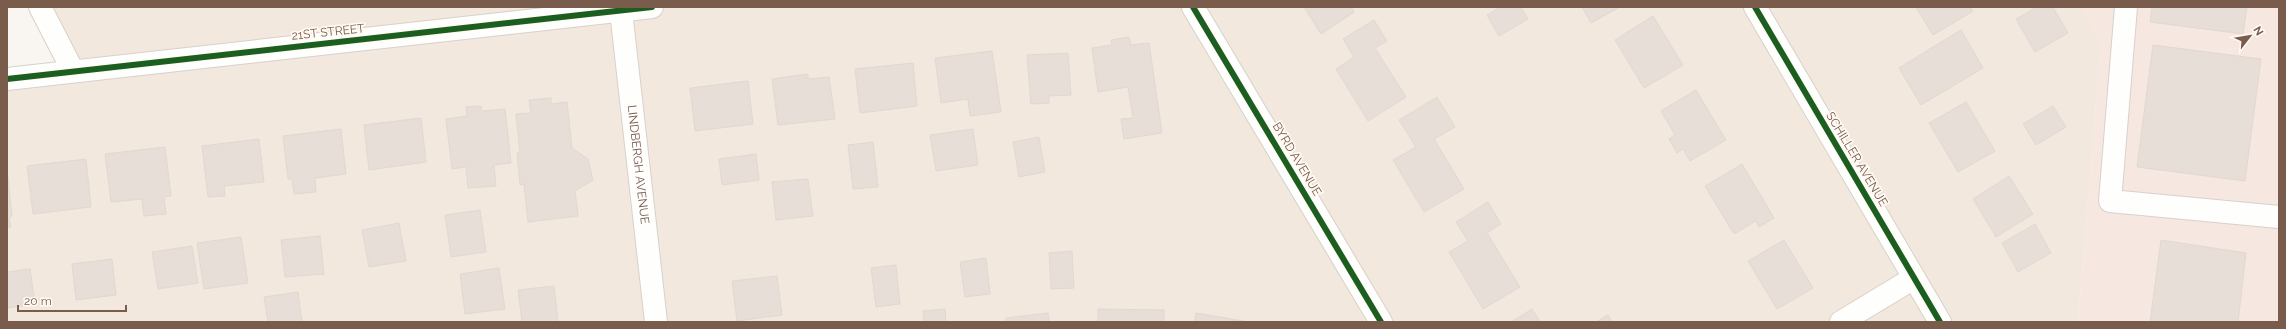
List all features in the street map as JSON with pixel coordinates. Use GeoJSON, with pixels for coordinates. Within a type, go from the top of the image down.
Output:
{"type":"FeatureCollection","features":[{"type":"Feature","properties":{"kind":"street"},"geometry":{"type":"LineString","coordinates":[[40,7],[74,71]]}},
{"type":"Feature","properties":{"kind":"street","name":"21ST STREET"},"geometry":{"type":"LineString","coordinates":[[7,79],[620,9],[652,7]]}},
{"type":"Feature","properties":{"kind":"street","name":"BYRD AVENUE"},"geometry":{"type":"LineString","coordinates":[[1193,7],[1381,322]]}},
{"type":"Feature","properties":{"kind":"street","name":"SCHILLER AVENUE"},"geometry":{"type":"LineString","coordinates":[[1755,7],[1940,322]]}},
{"type":"Feature","properties":{"kind":"street"},"geometry":{"type":"LineString","coordinates":[[2126,7],[2110,200],[2279,217]]}},
{"type":"Feature","properties":{"kind":"street","name":"LINDBERGH AVENUE"},"geometry":{"type":"LineString","coordinates":[[620,9],[656,322]]}},
{"type":"Feature","properties":{"kind":"street"},"geometry":{"type":"LineString","coordinates":[[1841,322],[1914,278]]}},
{"type":"Feature","properties":{"kind":"shaded area"},"geometry":{"type":"Polygon","coordinates":[[[40,7],[2082,7],[2101,41],[2078,322],[7,322],[7,79],[73,71],[40,7]]]}},
{"type":"Feature","properties":{"kind":"shaded area"},"geometry":{"type":"Polygon","coordinates":[[[2082,7],[2279,7],[2279,322],[2078,322],[2101,41],[2082,7]]]}},
{"type":"Feature","properties":{"kind":"building"},"geometry":{"type":"Polygon","coordinates":[[[1304,7],[1351,7],[1354,12],[1321,34],[1304,7]]]}},
{"type":"Feature","properties":{"kind":"building"},"geometry":{"type":"Polygon","coordinates":[[[1501,7],[1521,7],[1528,19],[1499,36],[1487,15],[1501,7]]]}},
{"type":"Feature","properties":{"kind":"building"},"geometry":{"type":"Polygon","coordinates":[[[1582,7],[1620,7],[1591,23],[1582,7]]]}},
{"type":"Feature","properties":{"kind":"building"},"geometry":{"type":"Polygon","coordinates":[[[1916,7],[1970,7],[1973,11],[1933,35],[1916,7]]]}},
{"type":"Feature","properties":{"kind":"building"},"geometry":{"type":"Polygon","coordinates":[[[2037,7],[2053,7],[2068,33],[2035,52],[2016,19],[2037,7]]]}},
{"type":"Feature","properties":{"kind":"building"},"geometry":{"type":"Polygon","coordinates":[[[2152,7],[2247,7],[2243,34],[2150,22],[2152,7]]]}},
{"type":"Feature","properties":{"kind":"building"},"geometry":{"type":"Polygon","coordinates":[[[1653,16],[1683,65],[1644,88],[1615,40],[1653,16]]]}},
{"type":"Feature","properties":{"kind":"building"},"geometry":{"type":"Polygon","coordinates":[[[1374,20],[1387,41],[1375,48],[1406,97],[1368,121],[1336,69],[1354,57],[1343,39],[1374,20]]]}},
{"type":"Feature","properties":{"kind":"building"},"geometry":{"type":"Polygon","coordinates":[[[1961,30],[1983,68],[1921,105],[1899,68],[1961,30]]]}},
{"type":"Feature","properties":{"kind":"building"},"geometry":{"type":"Polygon","coordinates":[[[1129,37],[1131,45],[1149,43],[1162,133],[1124,139],[1121,119],[1133,118],[1128,87],[1098,92],[1092,48],[1112,45],[1111,40],[1129,37]]]}},
{"type":"Feature","properties":{"kind":"building"},"geometry":{"type":"Polygon","coordinates":[[[2153,45],[2261,59],[2245,181],[2137,167],[2153,45]]]}},
{"type":"Feature","properties":{"kind":"building"},"geometry":{"type":"Polygon","coordinates":[[[992,51],[1001,112],[970,116],[968,99],[941,103],[935,58],[992,51]]]}},
{"type":"Feature","properties":{"kind":"building"},"geometry":{"type":"Polygon","coordinates":[[[1068,53],[1071,95],[1049,96],[1049,103],[1031,104],[1027,55],[1068,53]]]}},
{"type":"Feature","properties":{"kind":"building"},"geometry":{"type":"Polygon","coordinates":[[[913,63],[917,106],[860,113],[855,69],[913,63]]]}},
{"type":"Feature","properties":{"kind":"building"},"geometry":{"type":"Polygon","coordinates":[[[808,74],[808,79],[829,77],[835,119],[778,125],[772,79],[808,74]]]}},
{"type":"Feature","properties":{"kind":"building"},"geometry":{"type":"Polygon","coordinates":[[[748,81],[753,124],[695,131],[690,88],[748,81]]]}},
{"type":"Feature","properties":{"kind":"building"},"geometry":{"type":"Polygon","coordinates":[[[1696,90],[1726,140],[1690,161],[1683,149],[1677,153],[1669,139],[1675,135],[1661,111],[1696,90]]]}},
{"type":"Feature","properties":{"kind":"building"},"geometry":{"type":"Polygon","coordinates":[[[1437,97],[1455,127],[1434,139],[1464,189],[1424,212],[1393,160],[1416,147],[1399,120],[1437,97]]]}},
{"type":"Feature","properties":{"kind":"building"},"geometry":{"type":"Polygon","coordinates":[[[551,98],[551,104],[567,102],[572,148],[588,159],[593,180],[575,191],[578,216],[528,222],[524,184],[520,185],[517,153],[520,153],[516,114],[531,113],[529,100],[551,98]]]}},
{"type":"Feature","properties":{"kind":"building"},"geometry":{"type":"Polygon","coordinates":[[[1966,102],[1995,151],[1958,172],[1929,123],[1966,102]]]}},
{"type":"Feature","properties":{"kind":"building"},"geometry":{"type":"Polygon","coordinates":[[[481,106],[482,111],[505,109],[511,163],[494,165],[496,186],[468,188],[466,167],[452,169],[446,119],[467,116],[466,107],[481,106]]]}},
{"type":"Feature","properties":{"kind":"building"},"geometry":{"type":"Polygon","coordinates":[[[2053,106],[2066,127],[2036,145],[2023,124],[2053,106]]]}},
{"type":"Feature","properties":{"kind":"building"},"geometry":{"type":"Polygon","coordinates":[[[421,118],[426,162],[369,170],[364,125],[421,118]]]}},
{"type":"Feature","properties":{"kind":"building"},"geometry":{"type":"Polygon","coordinates":[[[341,129],[346,174],[315,178],[316,192],[294,194],[292,179],[288,179],[283,136],[341,129]]]}},
{"type":"Feature","properties":{"kind":"building"},"geometry":{"type":"Polygon","coordinates":[[[973,129],[978,165],[936,171],[930,135],[973,129]]]}},
{"type":"Feature","properties":{"kind":"building"},"geometry":{"type":"Polygon","coordinates":[[[1039,137],[1045,172],[1019,177],[1013,142],[1039,137]]]}},
{"type":"Feature","properties":{"kind":"building"},"geometry":{"type":"Polygon","coordinates":[[[259,139],[264,182],[224,186],[225,196],[208,197],[202,146],[259,139]]]}},
{"type":"Feature","properties":{"kind":"building"},"geometry":{"type":"Polygon","coordinates":[[[873,142],[878,187],[853,189],[848,145],[873,142]]]}},
{"type":"Feature","properties":{"kind":"building"},"geometry":{"type":"Polygon","coordinates":[[[165,147],[171,196],[164,197],[166,214],[144,216],[142,199],[111,202],[105,154],[165,147]]]}},
{"type":"Feature","properties":{"kind":"building"},"geometry":{"type":"Polygon","coordinates":[[[756,154],[759,180],[722,185],[719,159],[756,154]]]}},
{"type":"Feature","properties":{"kind":"building"},"geometry":{"type":"Polygon","coordinates":[[[86,159],[91,207],[33,214],[27,166],[86,159]]]}},
{"type":"Feature","properties":{"kind":"building"},"geometry":{"type":"Polygon","coordinates":[[[1742,164],[1774,218],[1759,227],[1756,221],[1734,234],[1705,186],[1742,164]]]}},
{"type":"Feature","properties":{"kind":"building"},"geometry":{"type":"Polygon","coordinates":[[[7,169],[12,216],[9,218],[11,227],[7,227],[7,169]]]}},
{"type":"Feature","properties":{"kind":"building"},"geometry":{"type":"Polygon","coordinates":[[[2009,176],[2033,214],[1996,237],[1973,199],[2009,176]]]}},
{"type":"Feature","properties":{"kind":"building"},"geometry":{"type":"Polygon","coordinates":[[[808,179],[813,216],[776,220],[772,182],[808,179]]]}},
{"type":"Feature","properties":{"kind":"building"},"geometry":{"type":"Polygon","coordinates":[[[1488,202],[1501,224],[1487,233],[1520,287],[1483,309],[1449,252],[1468,241],[1456,222],[1488,202]]]}},
{"type":"Feature","properties":{"kind":"building"},"geometry":{"type":"Polygon","coordinates":[[[480,210],[486,252],[451,257],[445,215],[480,210]]]}},
{"type":"Feature","properties":{"kind":"building"},"geometry":{"type":"Polygon","coordinates":[[[399,223],[406,261],[369,267],[362,230],[399,223]]]}},
{"type":"Feature","properties":{"kind":"building"},"geometry":{"type":"Polygon","coordinates":[[[2035,224],[2051,253],[2018,272],[2002,243],[2035,224]]]}},
{"type":"Feature","properties":{"kind":"building"},"geometry":{"type":"Polygon","coordinates":[[[320,236],[324,274],[285,277],[281,240],[320,236]]]}},
{"type":"Feature","properties":{"kind":"building"},"geometry":{"type":"Polygon","coordinates":[[[241,237],[248,283],[204,289],[197,243],[241,237]]]}},
{"type":"Feature","properties":{"kind":"building"},"geometry":{"type":"Polygon","coordinates":[[[1784,240],[1813,288],[1777,309],[1748,261],[1784,240]]]}},
{"type":"Feature","properties":{"kind":"building"},"geometry":{"type":"Polygon","coordinates":[[[2161,240],[2246,253],[2238,322],[2150,322],[2161,240]]]}},
{"type":"Feature","properties":{"kind":"building"},"geometry":{"type":"Polygon","coordinates":[[[192,246],[198,283],[158,289],[152,252],[192,246]]]}},
{"type":"Feature","properties":{"kind":"building"},"geometry":{"type":"Polygon","coordinates":[[[1072,251],[1074,288],[1051,289],[1049,253],[1072,251]]]}},
{"type":"Feature","properties":{"kind":"building"},"geometry":{"type":"Polygon","coordinates":[[[986,258],[990,294],[965,297],[960,262],[986,258]]]}},
{"type":"Feature","properties":{"kind":"building"},"geometry":{"type":"Polygon","coordinates":[[[112,259],[116,295],[76,300],[72,264],[112,259]]]}},
{"type":"Feature","properties":{"kind":"building"},"geometry":{"type":"Polygon","coordinates":[[[896,265],[900,304],[876,307],[871,268],[896,265]]]}},
{"type":"Feature","properties":{"kind":"building"},"geometry":{"type":"Polygon","coordinates":[[[499,268],[505,309],[465,314],[460,274],[499,268]]]}},
{"type":"Feature","properties":{"kind":"building"},"geometry":{"type":"Polygon","coordinates":[[[30,269],[35,304],[7,308],[7,272],[30,269]]]}},
{"type":"Feature","properties":{"kind":"building"},"geometry":{"type":"Polygon","coordinates":[[[777,276],[782,315],[737,321],[732,281],[777,276]]]}},
{"type":"Feature","properties":{"kind":"building"},"geometry":{"type":"Polygon","coordinates":[[[554,286],[558,322],[522,322],[518,290],[554,286]]]}},
{"type":"Feature","properties":{"kind":"building"},"geometry":{"type":"Polygon","coordinates":[[[298,292],[302,322],[268,322],[264,297],[298,292]]]}},
{"type":"Feature","properties":{"kind":"building"},"geometry":{"type":"Polygon","coordinates":[[[945,309],[946,322],[924,322],[923,311],[945,309]]]}},
{"type":"Feature","properties":{"kind":"building"},"geometry":{"type":"Polygon","coordinates":[[[1098,309],[1164,310],[1164,322],[1098,322],[1098,309]]]}},
{"type":"Feature","properties":{"kind":"building"},"geometry":{"type":"Polygon","coordinates":[[[1532,309],[1540,322],[1511,322],[1532,309]]]}},
{"type":"Feature","properties":{"kind":"building"},"geometry":{"type":"Polygon","coordinates":[[[1048,313],[1049,322],[1006,322],[1006,318],[1048,313]]]}},
{"type":"Feature","properties":{"kind":"building"},"geometry":{"type":"Polygon","coordinates":[[[1196,313],[1249,322],[1194,322],[1196,313]]]}},
{"type":"Feature","properties":{"kind":"building"},"geometry":{"type":"Polygon","coordinates":[[[1608,315],[1612,322],[1596,322],[1608,315]]]}},
{"type":"Feature","properties":{"kind":"cycle path"},"geometry":{"type":"LineString","coordinates":[[7,79],[652,7]]}},
{"type":"Feature","properties":{"kind":"cycle path"},"geometry":{"type":"LineString","coordinates":[[1193,7],[1381,322]]}},
{"type":"Feature","properties":{"kind":"cycle path"},"geometry":{"type":"LineString","coordinates":[[1755,7],[1940,322]]}}]}
